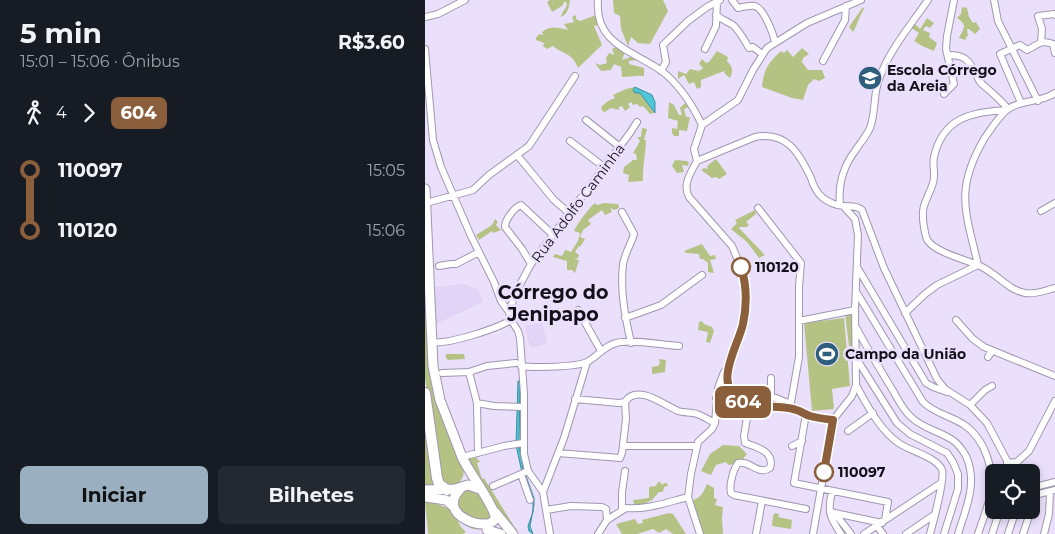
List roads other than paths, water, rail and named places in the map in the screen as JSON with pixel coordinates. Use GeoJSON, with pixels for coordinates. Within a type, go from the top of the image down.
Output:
{"type":"FeatureCollection","features":[{"type":"Feature","properties":{"kind":"highway"},"geometry":{"type":"LineString","coordinates":[[425,393],[437,478],[439,484],[447,490]]}},
{"type":"Feature","properties":{"kind":"main road"},"geometry":{"type":"LineString","coordinates":[[425,189],[431,342],[433,366],[440,400],[466,466],[495,512],[513,534]]}},
{"type":"Feature","properties":{"kind":"main road"},"geometry":{"type":"LineString","coordinates":[[466,466],[467,478],[455,498],[454,507],[458,518],[465,528],[476,532],[487,530],[501,534]]}},
{"type":"Feature","properties":{"kind":"main road"},"geometry":{"type":"LineString","coordinates":[[425,490],[447,490],[472,485],[480,489]]}},
{"type":"Feature","properties":{"kind":"main road"},"geometry":{"type":"LineString","coordinates":[[425,498],[446,500],[454,507]]}},
{"type":"Feature","properties":{"kind":"main road"},"geometry":{"type":"LineString","coordinates":[[487,530],[494,524],[495,512]]}},
{"type":"Feature","properties":{"kind":"street"},"geometry":{"type":"LineString","coordinates":[[425,17],[438,14],[465,0]]}},
{"type":"Feature","properties":{"kind":"street"},"geometry":{"type":"LineString","coordinates":[[598,0],[599,19],[613,41],[669,78],[690,104],[702,125]]}},
{"type":"Feature","properties":{"kind":"street"},"geometry":{"type":"LineString","coordinates":[[732,0],[738,8],[756,6],[761,10],[773,32],[775,42]]}},
{"type":"Feature","properties":{"kind":"street"},"geometry":{"type":"LineString","coordinates":[[700,534],[688,497],[696,446],[700,439],[712,429],[715,423],[716,398],[722,375],[727,368],[743,322],[746,295],[741,266],[732,246],[687,193],[687,183],[697,161],[693,149],[702,125],[738,100],[762,54],[775,42],[807,23],[861,0]]}},
{"type":"Feature","properties":{"kind":"street"},"geometry":{"type":"LineString","coordinates":[[842,206],[839,190],[840,184],[850,159],[869,129],[873,116],[876,88],[885,66],[903,34],[927,0]]}},
{"type":"Feature","properties":{"kind":"street"},"geometry":{"type":"LineString","coordinates":[[944,94],[954,84],[947,55],[947,36],[953,0]]}},
{"type":"Feature","properties":{"kind":"street"},"geometry":{"type":"LineString","coordinates":[[994,0],[999,21],[1038,100]]}},
{"type":"Feature","properties":{"kind":"street"},"geometry":{"type":"LineString","coordinates":[[661,71],[666,62],[663,45],[688,21],[719,1]]}},
{"type":"Feature","properties":{"kind":"street"},"geometry":{"type":"LineString","coordinates":[[705,49],[714,32],[719,1]]}},
{"type":"Feature","properties":{"kind":"street"},"geometry":{"type":"LineString","coordinates":[[823,61],[845,20],[846,6]]}},
{"type":"Feature","properties":{"kind":"street"},"geometry":{"type":"LineString","coordinates":[[1041,42],[1042,29],[1039,16],[1055,15]]}},
{"type":"Feature","properties":{"kind":"street"},"geometry":{"type":"LineString","coordinates":[[716,16],[725,23],[730,23],[734,26],[749,48],[753,47],[762,54]]}},
{"type":"Feature","properties":{"kind":"street"},"geometry":{"type":"LineString","coordinates":[[1021,103],[1001,54],[1020,46],[1027,50],[1046,41],[1053,44],[1055,53]]}},
{"type":"Feature","properties":{"kind":"street"},"geometry":{"type":"LineString","coordinates":[[425,49],[433,140],[441,167],[479,252],[495,282],[501,301],[509,312],[520,338],[519,365],[524,407],[523,443],[528,471],[543,492],[550,534]]}},
{"type":"Feature","properties":{"kind":"street"},"geometry":{"type":"LineString","coordinates":[[947,55],[959,55],[966,60],[980,82],[997,96],[1008,110]]}},
{"type":"Feature","properties":{"kind":"street"},"geometry":{"type":"LineString","coordinates":[[426,203],[473,190],[484,178],[529,146],[575,76]]}},
{"type":"Feature","properties":{"kind":"street"},"geometry":{"type":"LineString","coordinates":[[979,265],[967,220],[965,186],[981,144],[1008,110],[1021,103],[1038,100],[1055,93]]}},
{"type":"Feature","properties":{"kind":"street"},"geometry":{"type":"LineString","coordinates":[[1008,110],[981,112],[971,115],[954,122],[945,132],[934,155],[934,182],[923,205],[922,217],[928,241],[942,250],[979,265],[1014,289],[1024,293],[1031,294],[1055,288]]}},
{"type":"Feature","properties":{"kind":"street"},"geometry":{"type":"LineString","coordinates":[[586,120],[620,147]]}},
{"type":"Feature","properties":{"kind":"street","name":"Rua Adolfo Caminha"},"geometry":{"type":"LineString","coordinates":[[509,312],[515,292],[531,264],[637,122]]}},
{"type":"Feature","properties":{"kind":"street"},"geometry":{"type":"LineString","coordinates":[[697,161],[755,137],[777,138],[786,142],[797,152],[822,198],[842,206],[853,215],[857,224],[856,385],[854,394],[833,420],[813,534]]}},
{"type":"Feature","properties":{"kind":"street"},"geometry":{"type":"LineString","coordinates":[[570,141],[604,167]]}},
{"type":"Feature","properties":{"kind":"street"},"geometry":{"type":"LineString","coordinates":[[517,155],[554,200],[569,213]]}},
{"type":"Feature","properties":{"kind":"street"},"geometry":{"type":"LineString","coordinates":[[531,264],[504,226],[506,220],[519,204],[553,235]]}},
{"type":"Feature","properties":{"kind":"street"},"geometry":{"type":"LineString","coordinates":[[1041,212],[1055,204]]}},
{"type":"Feature","properties":{"kind":"street"},"geometry":{"type":"LineString","coordinates":[[842,206],[856,206],[863,212],[879,257],[936,376],[942,386],[970,406],[990,428],[1008,464]]}},
{"type":"Feature","properties":{"kind":"street"},"geometry":{"type":"LineString","coordinates":[[758,208],[801,263],[799,357],[791,406]]}},
{"type":"Feature","properties":{"kind":"street"},"geometry":{"type":"LineString","coordinates":[[622,212],[634,234],[623,263],[623,306],[631,343]]}},
{"type":"Feature","properties":{"kind":"street"},"geometry":{"type":"LineString","coordinates":[[439,266],[456,264],[479,252]]}},
{"type":"Feature","properties":{"kind":"street"},"geometry":{"type":"LineString","coordinates":[[905,313],[937,285],[979,265]]}},
{"type":"Feature","properties":{"kind":"street"},"geometry":{"type":"LineString","coordinates":[[857,266],[926,383],[949,392]]}},
{"type":"Feature","properties":{"kind":"street"},"geometry":{"type":"LineString","coordinates":[[625,318],[661,305],[702,275]]}},
{"type":"Feature","properties":{"kind":"street"},"geometry":{"type":"LineString","coordinates":[[856,292],[923,402],[966,426],[975,434],[985,451],[991,473],[991,492],[978,534]]}},
{"type":"Feature","properties":{"kind":"street"},"geometry":{"type":"LineString","coordinates":[[578,310],[601,351]]}},
{"type":"Feature","properties":{"kind":"street"},"geometry":{"type":"LineString","coordinates":[[799,321],[855,310]]}},
{"type":"Feature","properties":{"kind":"street"},"geometry":{"type":"LineString","coordinates":[[431,342],[440,342],[478,333],[501,326],[511,320]]}},
{"type":"Feature","properties":{"kind":"street"},"geometry":{"type":"LineString","coordinates":[[956,320],[973,339],[992,351],[1055,376]]}},
{"type":"Feature","properties":{"kind":"street"},"geometry":{"type":"LineString","coordinates":[[856,327],[871,356],[905,410],[917,423],[954,441],[965,455],[971,471],[971,486],[969,501],[958,534]]}},
{"type":"Feature","properties":{"kind":"street"},"geometry":{"type":"LineString","coordinates":[[442,373],[469,372],[487,366],[519,365],[539,368],[587,362],[614,343],[679,346]]}},
{"type":"Feature","properties":{"kind":"street"},"geometry":{"type":"LineString","coordinates":[[988,357],[992,351]]}},
{"type":"Feature","properties":{"kind":"street"},"geometry":{"type":"LineString","coordinates":[[856,357],[895,420],[911,434],[947,454],[953,462],[957,474],[958,489],[944,534]]}},
{"type":"Feature","properties":{"kind":"street"},"geometry":{"type":"LineString","coordinates":[[543,492],[558,453],[587,362]]}},
{"type":"Feature","properties":{"kind":"street"},"geometry":{"type":"LineString","coordinates":[[727,368],[730,390],[742,402],[791,406]]}},
{"type":"Feature","properties":{"kind":"street"},"geometry":{"type":"LineString","coordinates":[[469,372],[477,403],[478,453]]}},
{"type":"Feature","properties":{"kind":"street"},"geometry":{"type":"LineString","coordinates":[[771,378],[771,397]]}},
{"type":"Feature","properties":{"kind":"street"},"geometry":{"type":"LineString","coordinates":[[856,385],[887,432],[898,442],[934,460],[940,466],[943,476],[930,534]]}},
{"type":"Feature","properties":{"kind":"street"},"geometry":{"type":"LineString","coordinates":[[970,406],[985,390],[992,386]]}},
{"type":"Feature","properties":{"kind":"street"},"geometry":{"type":"LineString","coordinates":[[575,399],[619,403],[625,402],[632,395],[647,396],[680,412],[698,414],[715,423]]}},
{"type":"Feature","properties":{"kind":"street"},"geometry":{"type":"LineString","coordinates":[[761,395],[771,397],[806,414],[833,420]]}},
{"type":"Feature","properties":{"kind":"street"},"geometry":{"type":"LineString","coordinates":[[716,398],[729,411],[747,418],[744,436],[745,443],[759,447],[768,455],[771,462],[770,468],[764,470],[759,470],[743,462],[738,463],[734,469],[731,493],[734,496],[806,509]]}},
{"type":"Feature","properties":{"kind":"street"},"geometry":{"type":"LineString","coordinates":[[1015,464],[1029,451],[1055,401]]}},
{"type":"Feature","properties":{"kind":"street"},"geometry":{"type":"LineString","coordinates":[[558,453],[620,458],[626,419],[625,402]]}},
{"type":"Feature","properties":{"kind":"street"},"geometry":{"type":"LineString","coordinates":[[477,403],[494,406],[524,407]]}},
{"type":"Feature","properties":{"kind":"street"},"geometry":{"type":"LineString","coordinates":[[848,430],[873,413]]}},
{"type":"Feature","properties":{"kind":"street"},"geometry":{"type":"LineString","coordinates":[[806,414],[793,483],[889,503],[881,523],[883,534]]}},
{"type":"Feature","properties":{"kind":"street"},"geometry":{"type":"LineString","coordinates":[[792,446],[802,441]]}},
{"type":"Feature","properties":{"kind":"street"},"geometry":{"type":"LineString","coordinates":[[462,457],[511,444],[523,443]]}},
{"type":"Feature","properties":{"kind":"street"},"geometry":{"type":"LineString","coordinates":[[623,446],[696,446]]}},
{"type":"Feature","properties":{"kind":"street"},"geometry":{"type":"LineString","coordinates":[[622,510],[625,470]]}},
{"type":"Feature","properties":{"kind":"street"},"geometry":{"type":"LineString","coordinates":[[493,486],[528,471]]}},
{"type":"Feature","properties":{"kind":"street"},"geometry":{"type":"LineString","coordinates":[[521,474],[529,500]]}},
{"type":"Feature","properties":{"kind":"street"},"geometry":{"type":"LineString","coordinates":[[865,534],[941,482]]}},
{"type":"Feature","properties":{"kind":"street"},"geometry":{"type":"LineString","coordinates":[[1040,486],[1055,482]]}},
{"type":"Feature","properties":{"kind":"street"},"geometry":{"type":"LineString","coordinates":[[1044,534],[1052,491]]}},
{"type":"Feature","properties":{"kind":"street"},"geometry":{"type":"LineString","coordinates":[[832,492],[830,513],[833,522],[841,534]]}},
{"type":"Feature","properties":{"kind":"street"},"geometry":{"type":"LineString","coordinates":[[598,534],[607,520],[626,508],[646,507],[688,497]]}},
{"type":"Feature","properties":{"kind":"street"},"geometry":{"type":"LineString","coordinates":[[756,534],[762,501]]}},
{"type":"Feature","properties":{"kind":"street"},"geometry":{"type":"LineString","coordinates":[[546,510],[571,506],[602,507],[605,510],[607,520]]}},
{"type":"Feature","properties":{"kind":"street"},"geometry":{"type":"LineString","coordinates":[[830,513],[881,523]]}},
{"type":"Feature","properties":{"kind":"street"},"geometry":{"type":"LineString","coordinates":[[830,513],[837,516],[851,534]]}},
{"type":"Feature","properties":{"kind":"street"},"geometry":{"type":"LineString","coordinates":[[907,534],[934,515]]}},
{"type":"Feature","properties":{"kind":"street"},"geometry":{"type":"LineString","coordinates":[[992,534],[997,519]]}},
{"type":"Feature","properties":{"kind":"street"},"geometry":{"type":"LineString","coordinates":[[1008,534],[1013,519]]}},
{"type":"Feature","properties":{"kind":"street"},"geometry":{"type":"LineString","coordinates":[[1023,534],[1028,519]]}},
{"type":"Feature","properties":{"kind":"water"},"geometry":{"type":"Polygon","coordinates":[[[635,87],[652,95],[655,102],[655,113],[640,93],[635,93],[633,90],[635,87]]]}},
{"type":"Feature","properties":{"kind":"water"},"geometry":{"type":"Polygon","coordinates":[[[518,381],[520,381],[519,445],[523,468],[534,498],[533,510],[533,498],[521,468],[516,445],[518,381]]]}},
{"type":"Feature","properties":{"kind":"water"},"geometry":{"type":"Polygon","coordinates":[[[532,514],[530,526],[533,534],[529,531],[528,526],[532,514]]]}},
{"type":"Feature","properties":{"kind":"place","name":"Escola Córrego da Areia"},"geometry":{"type":"Point","coordinates":[870,78]}},
{"type":"Feature","properties":{"kind":"place","name":"110120"},"geometry":{"type":"Point","coordinates":[741,267]}},
{"type":"Feature","properties":{"kind":"place","name":"Campo da União"},"geometry":{"type":"Point","coordinates":[827,354]}},
{"type":"Feature","properties":{"kind":"place","name":"110097"},"geometry":{"type":"Point","coordinates":[824,472]}},
{"type":"Feature","properties":{"kind":"district","name":"Córrego do Jenipapo"},"geometry":{"type":"Point","coordinates":[553,303]}}]}
